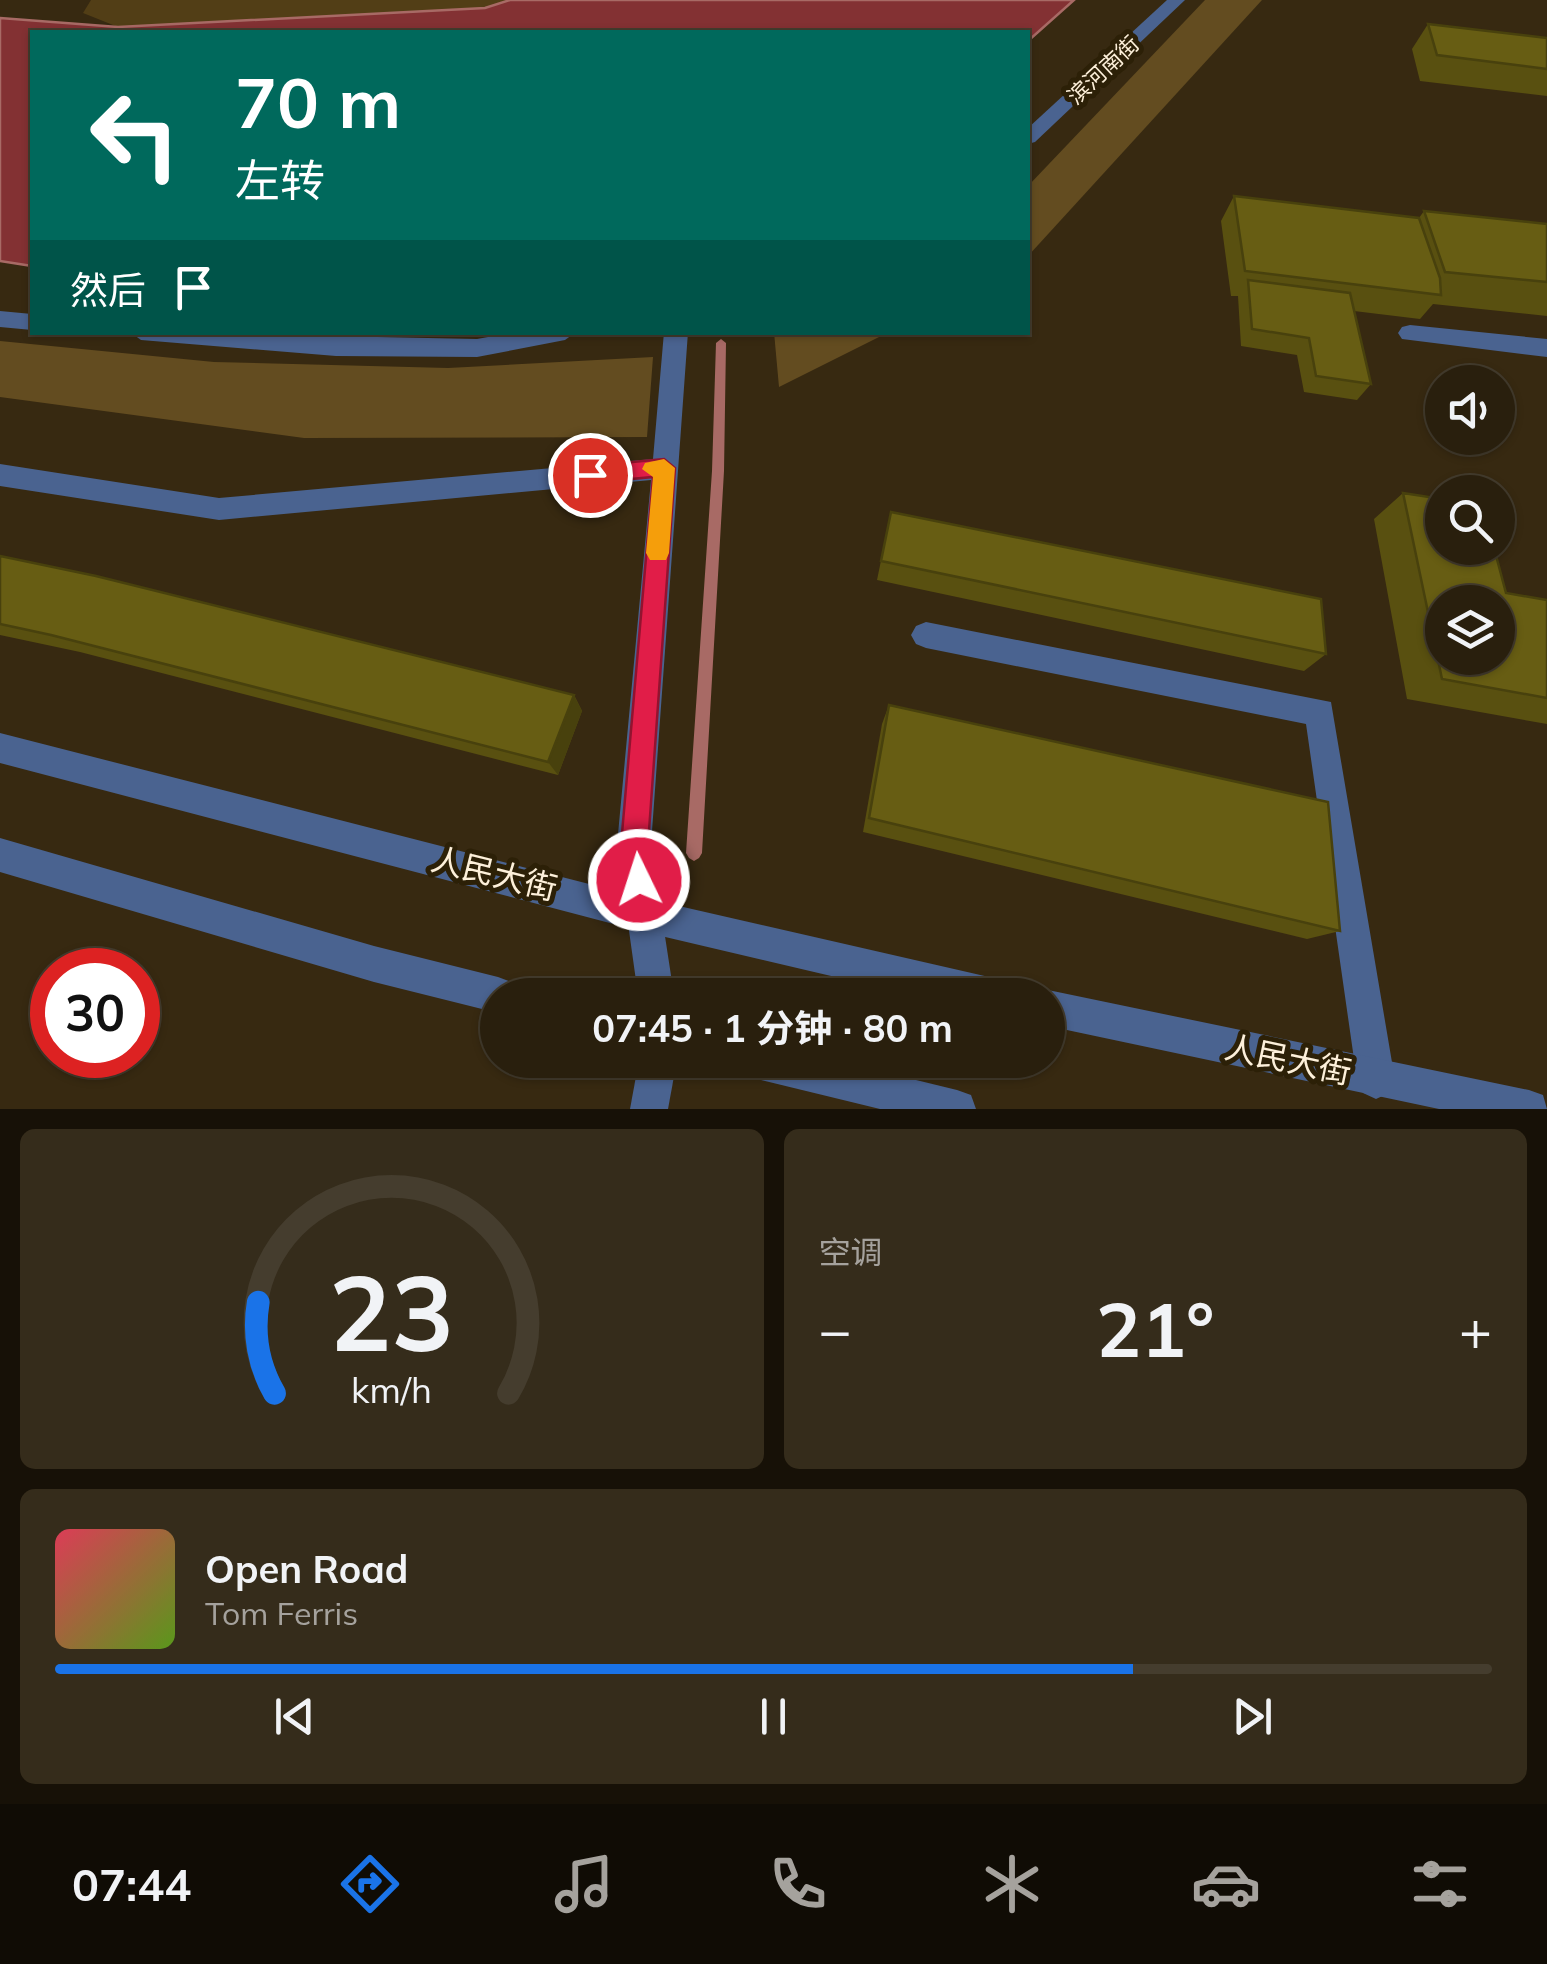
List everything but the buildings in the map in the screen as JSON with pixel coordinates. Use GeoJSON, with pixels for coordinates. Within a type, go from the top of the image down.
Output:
{"type":"FeatureCollection","features":[{"type":"Feature","properties":{"kind":"street","name":"滨河南街"},"geometry":{"type":"LineString","coordinates":[[1030,136],[1177,0]]}},
{"type":"Feature","properties":{"kind":"street"},"geometry":{"type":"LineString","coordinates":[[0,320],[30,322]]}},
{"type":"Feature","properties":{"kind":"street"},"geometry":{"type":"LineString","coordinates":[[1410,333],[1547,348]]}},
{"type":"Feature","properties":{"kind":"street"},"geometry":{"type":"LineString","coordinates":[[177,335],[336,348],[476,348],[549,335]]}},
{"type":"Feature","properties":{"kind":"street"},"geometry":{"type":"LineString","coordinates":[[653,978],[634,845],[676,335]]}},
{"type":"Feature","properties":{"kind":"street"},"geometry":{"type":"LineString","coordinates":[[0,474],[219,509],[664,468]]}},
{"type":"Feature","properties":{"kind":"street"},"geometry":{"type":"LineString","coordinates":[[926,635],[1320,712],[1376,1080]]}},
{"type":"Feature","properties":{"kind":"street","name":"人民大街"},"geometry":{"type":"LineString","coordinates":[[0,748],[644,915],[916,978]]}},
{"type":"Feature","properties":{"kind":"street"},"geometry":{"type":"LineString","coordinates":[[0,855],[480,991]]}},
{"type":"Feature","properties":{"kind":"street","name":"人民大街"},"geometry":{"type":"LineString","coordinates":[[1065,1012],[1528,1109]]}},
{"type":"Feature","properties":{"kind":"street"},"geometry":{"type":"LineString","coordinates":[[649,1109],[655,1078]]}},
{"type":"Feature","properties":{"kind":"street"},"geometry":{"type":"LineString","coordinates":[[830,1078],[957,1109]]}},
{"type":"Feature","properties":{"kind":"shaded area"},"geometry":{"type":"Polygon","coordinates":[[[91,0],[510,0],[486,8],[118,27],[83,13],[91,0]]]}},
{"type":"Feature","properties":{"kind":"shaded area"},"geometry":{"type":"Polygon","coordinates":[[[510,0],[1074,0],[1030,39],[1030,30],[30,30],[30,266],[0,261],[0,18],[118,27],[485,8],[510,0]]]}},
{"type":"Feature","properties":{"kind":"shaded area"},"geometry":{"type":"Polygon","coordinates":[[[1205,0],[1262,0],[1030,254],[1030,184],[1205,0]]]}},
{"type":"Feature","properties":{"kind":"shaded area"},"geometry":{"type":"Polygon","coordinates":[[[774,335],[883,335],[779,387],[774,335]]]}},
{"type":"Feature","properties":{"kind":"shaded area"},"geometry":{"type":"Polygon","coordinates":[[[0,341],[214,362],[448,368],[653,357],[647,437],[304,438],[0,397],[0,341]]]}},
{"type":"Feature","properties":{"kind":"waterway"},"geometry":{"type":"LineString","coordinates":[[694,853],[718,471],[721,343]]}},
{"type":"Feature","properties":{"kind":"slow traffic"},"geometry":{"type":"LineString","coordinates":[[653,469],[664,468],[658,553]]}},
{"type":"Feature","properties":{"kind":"route"},"geometry":{"type":"LineString","coordinates":[[590,475],[664,468],[634,845],[639,880]]}}]}
